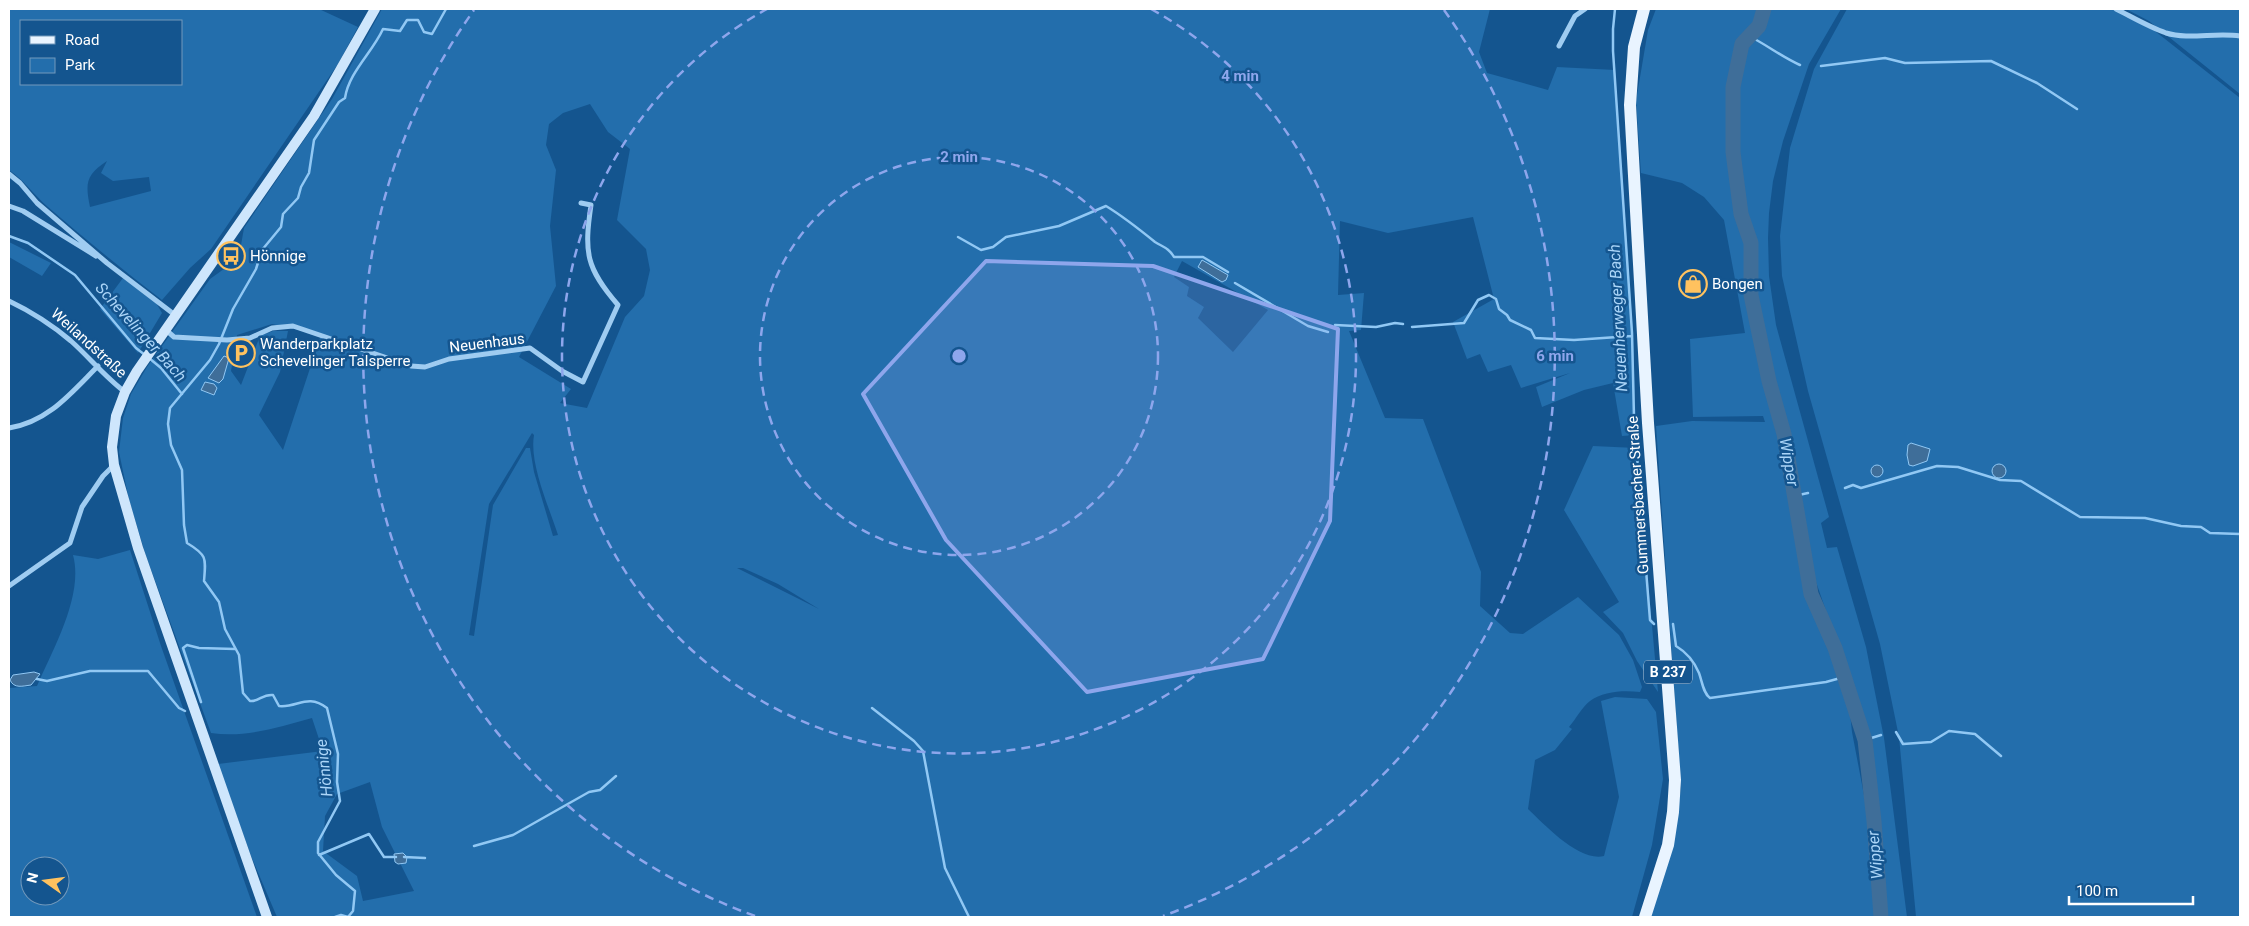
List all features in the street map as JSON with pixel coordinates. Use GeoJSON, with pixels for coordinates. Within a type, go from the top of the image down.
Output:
{"type":"FeatureCollection","features":[{"type":"Feature","properties":{"kind":"main road"},"geometry":{"type":"LineString","coordinates":[[267,917],[138,548],[114,465],[113,433],[125,392],[146,357],[314,116],[375,9]]}},
{"type":"Feature","properties":{"kind":"main road","name":"Gummersbacher Straße"},"geometry":{"type":"LineString","coordinates":[[1644,9],[1634,47],[1630,104],[1648,423],[1671,704],[1675,780],[1668,845],[1645,917]]}},
{"type":"Feature","properties":{"kind":"street"},"geometry":{"type":"LineString","coordinates":[[1559,46],[1575,16],[1585,9]]}},
{"type":"Feature","properties":{"kind":"street"},"geometry":{"type":"LineString","coordinates":[[2116,9],[2167,33],[2240,36]]}},
{"type":"Feature","properties":{"kind":"street"},"geometry":{"type":"LineString","coordinates":[[9,174],[20,183],[37,203],[107,263],[175,315]]}},
{"type":"Feature","properties":{"kind":"street","name":"Neuenhaus"},"geometry":{"type":"LineString","coordinates":[[165,329],[174,337],[227,340],[250,338],[272,328],[293,326],[411,366],[425,367],[448,359],[530,348],[562,371],[583,382],[618,305],[592,270],[586,237],[591,205],[581,203]]}},
{"type":"Feature","properties":{"kind":"street"},"geometry":{"type":"LineString","coordinates":[[9,206],[22,211],[107,263]]}},
{"type":"Feature","properties":{"kind":"street","name":"Weilandstraße"},"geometry":{"type":"LineString","coordinates":[[9,300],[38,315],[70,340],[108,378],[125,392]]}},
{"type":"Feature","properties":{"kind":"street"},"geometry":{"type":"LineString","coordinates":[[9,428],[34,421],[62,403],[98,366]]}},
{"type":"Feature","properties":{"kind":"street"},"geometry":{"type":"LineString","coordinates":[[9,586],[70,543],[82,507],[103,476],[114,465]]}},
{"type":"Feature","properties":{"kind":"highlighted area"},"geometry":{"type":"Polygon","coordinates":[[[986,261],[1153,266],[1338,329],[1330,521],[1263,659],[1087,692],[946,540],[863,394],[986,261]]]}},
{"type":"Feature","properties":{"kind":"green space"},"geometry":{"type":"Polygon","coordinates":[[[9,9],[319,9],[358,27],[338,64],[211,249],[190,268],[162,300],[62,219],[9,170],[9,9]],[[107,161],[91,175],[89,180],[90,207],[151,191],[149,177],[113,181],[101,173],[107,161]]]}},
{"type":"Feature","properties":{"kind":"green space"},"geometry":{"type":"Polygon","coordinates":[[[382,9],[1490,9],[1479,52],[1487,73],[1548,90],[1557,67],[1615,70],[1633,333],[1636,435],[1622,436],[1613,383],[1584,390],[1542,407],[1536,387],[1570,373],[1521,388],[1511,365],[1488,372],[1480,354],[1467,359],[1453,322],[1494,299],[1473,217],[1388,233],[1340,221],[1338,295],[1364,293],[1361,330],[1349,331],[1385,418],[1423,419],[1481,572],[1480,606],[1510,633],[1523,634],[1578,597],[1619,635],[1633,660],[1642,687],[1640,692],[1621,691],[1607,693],[1587,704],[1569,727],[1572,729],[1555,750],[1535,760],[1528,809],[1573,848],[1594,856],[1604,856],[1619,797],[1601,701],[1615,697],[1647,699],[1656,712],[1663,779],[1652,845],[1632,917],[277,917],[251,856],[218,764],[323,751],[312,718],[250,733],[211,733],[146,556],[129,500],[119,452],[123,418],[131,394],[147,367],[210,279],[228,266],[241,245],[244,228],[332,99],[382,9]],[[590,104],[563,113],[549,124],[546,145],[556,170],[550,226],[556,286],[519,357],[571,389],[560,403],[587,408],[625,317],[644,296],[650,270],[646,249],[617,220],[630,149],[608,132],[590,104]],[[1182,261],[1174,277],[1189,287],[1187,296],[1204,307],[1198,318],[1233,352],[1268,310],[1182,261]],[[272,324],[237,335],[231,371],[241,385],[260,336],[273,331],[288,331],[280,372],[259,415],[283,450],[321,335],[272,324]],[[532,433],[489,504],[469,635],[474,636],[493,505],[526,448],[530,448],[534,472],[553,536],[558,535],[537,472],[533,446],[534,435],[532,433]],[[737,568],[819,609],[778,584],[743,568],[737,568]],[[370,782],[337,794],[325,816],[323,851],[357,876],[363,901],[414,891],[382,827],[370,782]]]}},
{"type":"Feature","properties":{"kind":"green space"},"geometry":{"type":"Polygon","coordinates":[[[1656,9],[1841,9],[1809,64],[1783,141],[1773,181],[1769,213],[1769,276],[1776,325],[1829,517],[1821,523],[1827,548],[1837,547],[1866,647],[1884,738],[1907,917],[1885,917],[1877,838],[1857,736],[1855,694],[1792,513],[1800,569],[1818,621],[1848,694],[1852,732],[1871,832],[1881,917],[1650,917],[1672,848],[1681,788],[1656,426],[1692,421],[1765,422],[1763,416],[1693,417],[1690,339],[1745,333],[1724,220],[1704,197],[1682,183],[1641,173],[1636,101],[1648,30],[1656,9]]]}},
{"type":"Feature","properties":{"kind":"green space"},"geometry":{"type":"Polygon","coordinates":[[[1847,9],[2114,9],[2146,24],[2240,98],[2240,917],[1916,917],[1899,737],[1880,644],[1808,391],[1782,276],[1780,236],[1790,148],[1814,69],[1847,9]]]}},
{"type":"Feature","properties":{"kind":"green space"},"geometry":{"type":"Polygon","coordinates":[[[2126,9],[2240,9],[2240,94],[2149,21],[2126,9]]]}},
{"type":"Feature","properties":{"kind":"green space"},"geometry":{"type":"Polygon","coordinates":[[[9,242],[51,263],[42,276],[9,257],[9,242]]]}},
{"type":"Feature","properties":{"kind":"green space"},"geometry":{"type":"Polygon","coordinates":[[[123,278],[155,301],[162,313],[138,353],[100,309],[123,278]]]}},
{"type":"Feature","properties":{"kind":"green space"},"geometry":{"type":"Polygon","coordinates":[[[1593,446],[1636,448],[1658,692],[1637,661],[1623,633],[1603,612],[1619,602],[1564,510],[1593,446]]]}},
{"type":"Feature","properties":{"kind":"green space"},"geometry":{"type":"Polygon","coordinates":[[[130,550],[161,646],[257,917],[9,917],[9,688],[37,686],[71,604],[75,571],[73,555],[98,559],[130,550]]]}},
{"type":"Feature","properties":{"kind":"shaded area"},"geometry":{"type":"Polygon","coordinates":[[[1202,260],[1228,275],[1226,280],[1222,282],[1198,267],[1202,260]]]}},
{"type":"Feature","properties":{"kind":"shaded area"},"geometry":{"type":"Polygon","coordinates":[[[224,356],[229,358],[223,379],[219,383],[208,378],[224,356]]]}},
{"type":"Feature","properties":{"kind":"shaded area"},"geometry":{"type":"Polygon","coordinates":[[[205,382],[214,384],[217,388],[214,395],[201,390],[205,382]]]}},
{"type":"Feature","properties":{"kind":"shaded area"},"geometry":{"type":"Polygon","coordinates":[[[1911,443],[1930,449],[1927,461],[1913,466],[1909,465],[1907,455],[1908,445],[1911,443]]]}},
{"type":"Feature","properties":{"kind":"shaded area"},"geometry":{"type":"Polygon","coordinates":[[[1999,464],[2004,466],[2006,471],[2004,476],[1999,478],[1994,476],[1992,471],[1994,466],[1999,464]]]}},
{"type":"Feature","properties":{"kind":"shaded area"},"geometry":{"type":"Polygon","coordinates":[[[1879,465],[1882,466],[1882,476],[1875,477],[1872,476],[1871,469],[1872,466],[1879,465]]]}},
{"type":"Feature","properties":{"kind":"shaded area"},"geometry":{"type":"Polygon","coordinates":[[[34,672],[40,674],[31,685],[16,686],[10,680],[13,675],[34,672]]]}},
{"type":"Feature","properties":{"kind":"shaded area"},"geometry":{"type":"Polygon","coordinates":[[[403,853],[407,857],[406,863],[398,864],[395,862],[394,854],[403,853]]]}},
{"type":"Feature","properties":{"kind":"waterway","name":"Hönnige"},"geometry":{"type":"LineString","coordinates":[[335,917],[341,915],[348,917],[353,911],[355,891],[336,875],[318,853],[318,842],[340,801],[337,782],[338,754],[327,708],[308,701],[279,706],[273,695],[250,701],[243,693],[239,655],[225,629],[219,602],[204,581],[204,558],[202,554],[187,543],[184,525],[182,470],[171,445],[168,424],[170,408],[210,360],[219,344],[233,309],[256,269],[262,250],[281,227],[283,214],[298,198],[301,187],[309,173],[314,140],[339,102],[345,98],[351,80],[383,29],[400,31],[407,20],[418,20],[424,32],[432,34],[446,9]]}},
{"type":"Feature","properties":{"kind":"waterway","name":"Neuenherweger Bach"},"geometry":{"type":"LineString","coordinates":[[1615,9],[1613,51],[1632,333],[1634,418],[1650,620],[1654,624]]}},
{"type":"Feature","properties":{"kind":"waterway","name":"Wipper"},"geometry":{"type":"LineString","coordinates":[[1764,9],[1759,26],[1742,44],[1733,87],[1733,152],[1741,214],[1751,243],[1751,295],[1769,381],[1784,434],[1811,594],[1835,648],[1865,740],[1874,821],[1881,917]]}},
{"type":"Feature","properties":{"kind":"waterway"},"geometry":{"type":"LineString","coordinates":[[1749,36],[1800,65]]}},
{"type":"Feature","properties":{"kind":"waterway"},"geometry":{"type":"LineString","coordinates":[[1821,66],[1885,58],[1905,63],[1991,61],[2037,83],[2077,109]]}},
{"type":"Feature","properties":{"kind":"waterway"},"geometry":{"type":"LineString","coordinates":[[958,237],[981,250],[993,247],[1006,237],[1059,226],[1106,206],[1168,250],[1174,257],[1203,257],[1228,272]]}},
{"type":"Feature","properties":{"kind":"waterway","name":"Schevelinger Bach"},"geometry":{"type":"LineString","coordinates":[[9,236],[28,243],[75,275],[136,348],[145,355]]}},
{"type":"Feature","properties":{"kind":"waterway"},"geometry":{"type":"LineString","coordinates":[[1235,283],[1308,326],[1328,332]]}},
{"type":"Feature","properties":{"kind":"waterway"},"geometry":{"type":"LineString","coordinates":[[1412,327],[1464,323],[1478,300],[1489,295],[1496,299],[1499,309],[1510,320],[1531,330],[1535,338],[1574,340],[1632,336]]}},
{"type":"Feature","properties":{"kind":"waterway"},"geometry":{"type":"LineString","coordinates":[[1335,325],[1376,327],[1395,323],[1403,324]]}},
{"type":"Feature","properties":{"kind":"waterway","name":"Schevelinger Bach"},"geometry":{"type":"LineString","coordinates":[[149,358],[161,368],[182,394]]}},
{"type":"Feature","properties":{"kind":"waterway"},"geometry":{"type":"LineString","coordinates":[[1845,488],[1853,485],[1861,488],[1937,466],[1958,467],[2000,480],[2021,481],[2080,517],[2145,518],[2181,526],[2201,527],[2210,533],[2240,534]]}},
{"type":"Feature","properties":{"kind":"waterway"},"geometry":{"type":"LineString","coordinates":[[1794,496],[1808,493]]}},
{"type":"Feature","properties":{"kind":"waterway","name":"Neuenherweger Bach"},"geometry":{"type":"LineString","coordinates":[[1673,624],[1676,646],[1695,665],[1704,690],[1710,698],[1826,682],[1844,677]]}},
{"type":"Feature","properties":{"kind":"waterway"},"geometry":{"type":"LineString","coordinates":[[201,702],[183,648],[187,645],[199,648],[235,649]]}},
{"type":"Feature","properties":{"kind":"waterway"},"geometry":{"type":"LineString","coordinates":[[37,679],[47,681],[90,671],[148,671],[179,708],[185,711]]}},
{"type":"Feature","properties":{"kind":"waterway"},"geometry":{"type":"LineString","coordinates":[[872,708],[914,741],[923,751],[945,868],[969,917]]}},
{"type":"Feature","properties":{"kind":"waterway"},"geometry":{"type":"LineString","coordinates":[[1896,732],[1903,744],[1931,742],[1949,731],[1975,734],[2001,756]]}},
{"type":"Feature","properties":{"kind":"waterway"},"geometry":{"type":"LineString","coordinates":[[1865,740],[1881,735]]}},
{"type":"Feature","properties":{"kind":"waterway"},"geometry":{"type":"LineString","coordinates":[[474,846],[513,835],[589,792],[600,790],[616,776]]}},
{"type":"Feature","properties":{"kind":"waterway"},"geometry":{"type":"LineString","coordinates":[[319,855],[369,834],[384,857],[396,857]]}},
{"type":"Feature","properties":{"kind":"waterway"},"geometry":{"type":"LineString","coordinates":[[404,857],[425,858]]}},
{"type":"Feature","properties":{"kind":"place","name":"Hönnige"},"geometry":{"type":"Point","coordinates":[231,256]}},
{"type":"Feature","properties":{"kind":"place","name":"Bongen"},"geometry":{"type":"Point","coordinates":[1693,284]}},
{"type":"Feature","properties":{"kind":"place","name":"Wanderparkplatz Schevelinger Talsperre"},"geometry":{"type":"Point","coordinates":[241,353]}}]}
